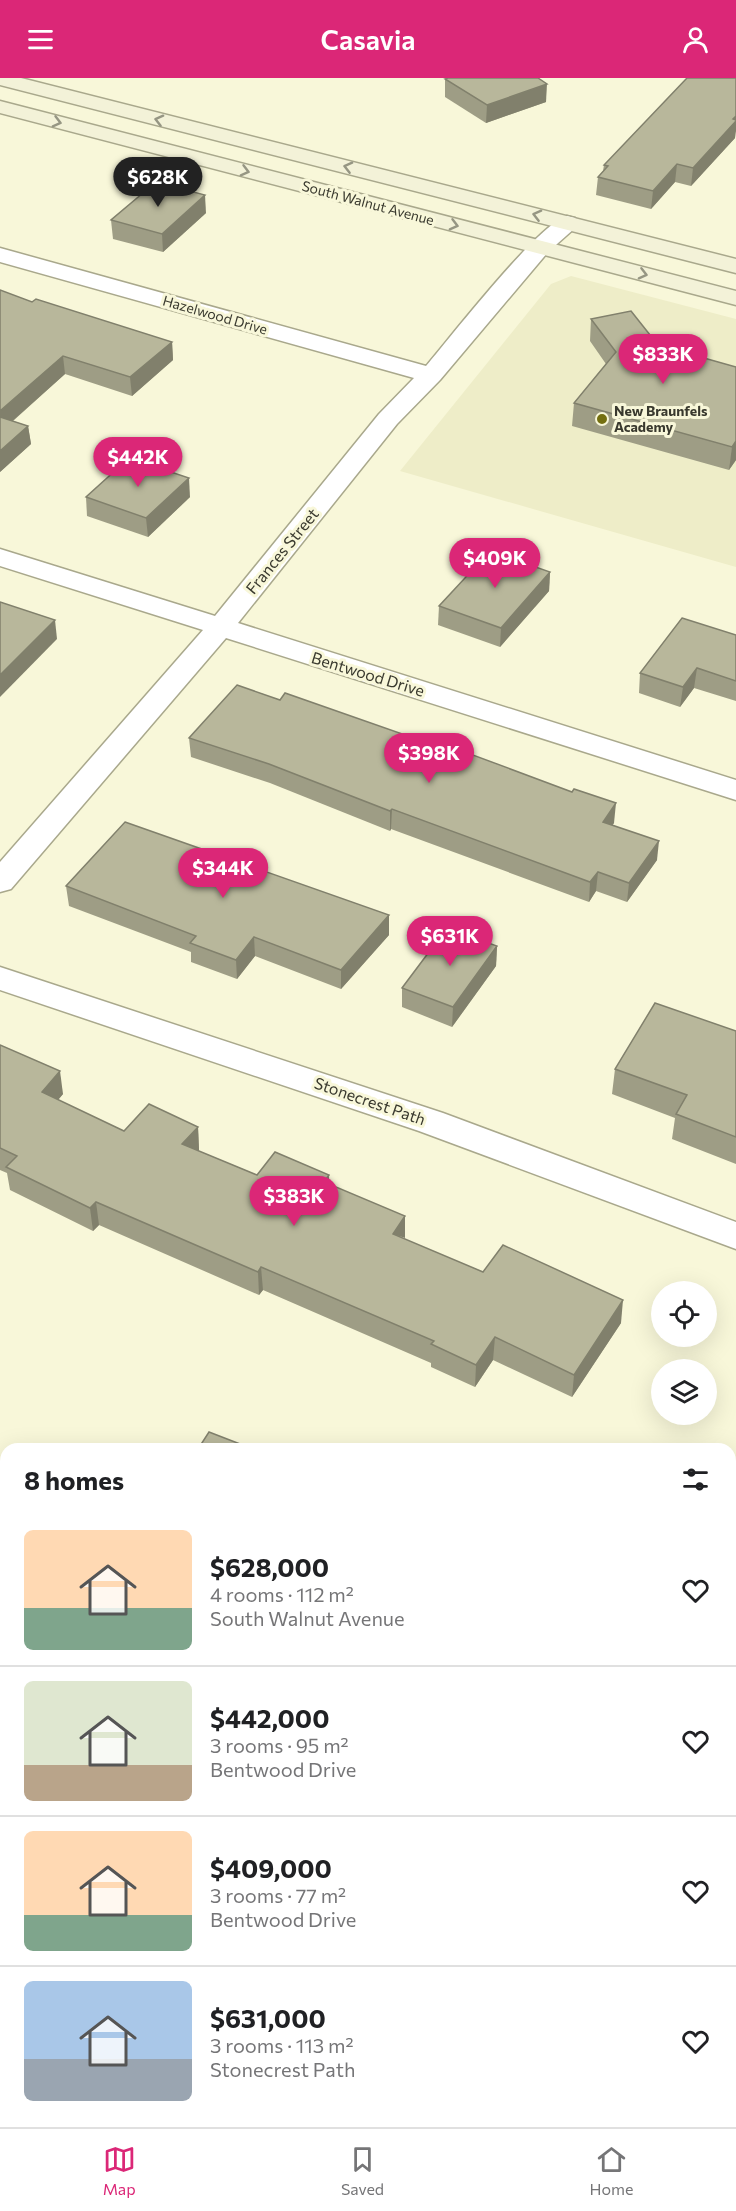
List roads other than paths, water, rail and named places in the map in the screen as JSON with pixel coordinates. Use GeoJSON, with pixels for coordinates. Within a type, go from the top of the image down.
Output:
{"type":"FeatureCollection","features":[{"type":"Feature","properties":{"kind":"street","name":"South Walnut Avenue"},"geometry":{"type":"LineString","coordinates":[[0,79],[736,266]]}},
{"type":"Feature","properties":{"kind":"street","name":"South Walnut Avenue"},"geometry":{"type":"LineString","coordinates":[[0,107],[736,298]]}},
{"type":"Feature","properties":{"kind":"street","name":"Frances Street"},"geometry":{"type":"LineString","coordinates":[[0,882],[220,628],[388,419],[431,375],[540,247],[567,223]]}},
{"type":"Feature","properties":{"kind":"street","name":"Hazelwood Drive"},"geometry":{"type":"LineString","coordinates":[[0,255],[431,375]]}},
{"type":"Feature","properties":{"kind":"street","name":"Bentwood Drive"},"geometry":{"type":"LineString","coordinates":[[0,557],[736,790]]}},
{"type":"Feature","properties":{"kind":"street","name":"Stonecrest Path"},"geometry":{"type":"LineString","coordinates":[[0,978],[431,1122],[736,1236]]}},
{"type":"Feature","properties":{"kind":"place","name":"New Braunfels Academy"},"geometry":{"type":"Point","coordinates":[602,419]}}]}
